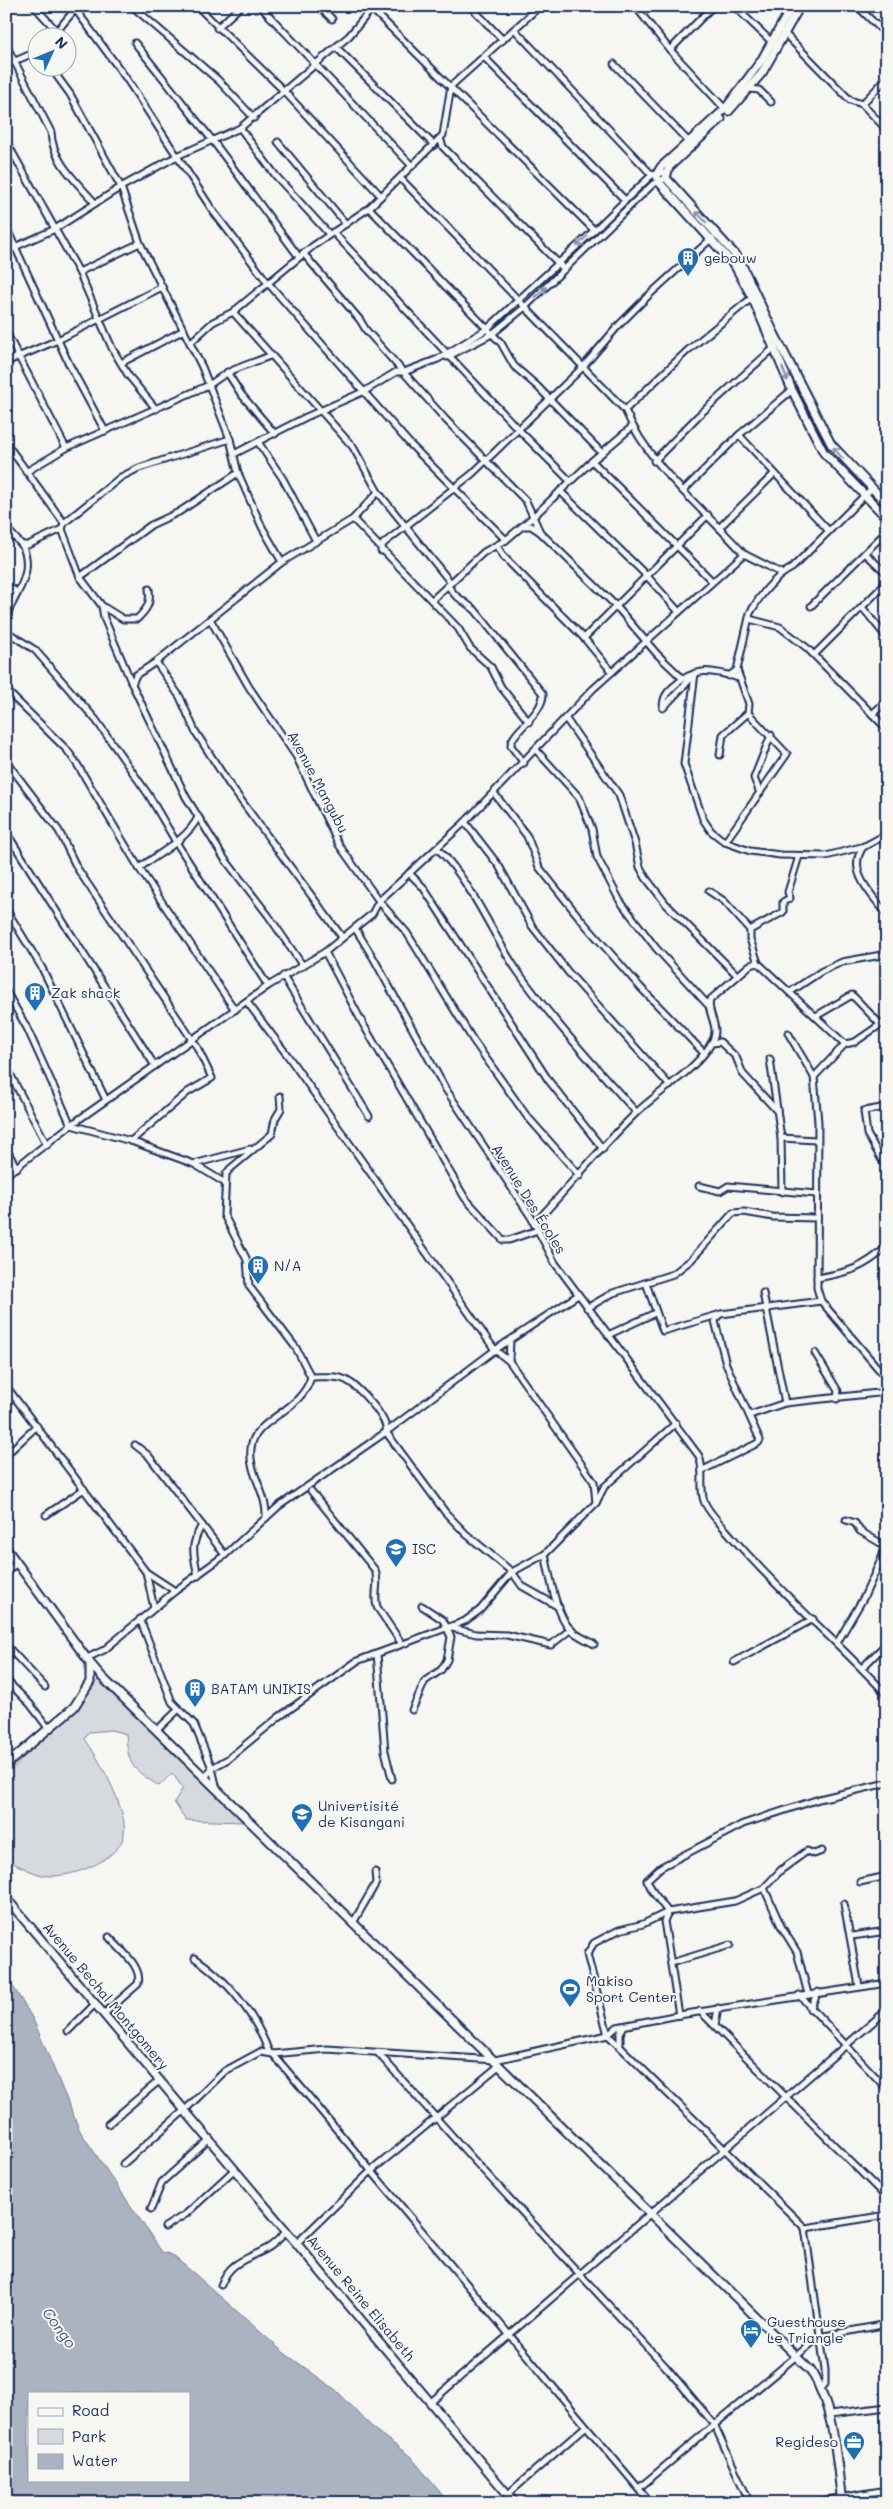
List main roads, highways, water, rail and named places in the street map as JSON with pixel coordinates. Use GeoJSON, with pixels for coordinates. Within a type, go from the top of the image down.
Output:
{"type":"FeatureCollection","features":[{"type":"Feature","properties":{"kind":"water","name":"Congo"},"geometry":{"type":"Polygon","coordinates":[[[6,1975],[33,2019],[80,2131],[162,2252],[172,2255],[283,2352],[336,2390],[375,2430],[410,2456],[449,2503],[6,2503],[6,1975]]]}},
{"type":"Feature","properties":{"kind":"place","name":"gebouw"},"geometry":{"type":"Point","coordinates":[688,277]}},
{"type":"Feature","properties":{"kind":"place","name":"Zak shack"},"geometry":{"type":"Point","coordinates":[35,1012]}},
{"type":"Feature","properties":{"kind":"place","name":"N/A"},"geometry":{"type":"Point","coordinates":[258,1285]}},
{"type":"Feature","properties":{"kind":"place","name":"ISC"},"geometry":{"type":"Point","coordinates":[396,1568]}},
{"type":"Feature","properties":{"kind":"place","name":"BATAM UNIKIS"},"geometry":{"type":"Point","coordinates":[195,1708]}},
{"type":"Feature","properties":{"kind":"place","name":"Univertisité de Kisangani"},"geometry":{"type":"Point","coordinates":[302,1833]}},
{"type":"Feature","properties":{"kind":"place","name":"Makiso Sport Center"},"geometry":{"type":"Point","coordinates":[570,2008]}},
{"type":"Feature","properties":{"kind":"place","name":"Guesthouse Le Triangle"},"geometry":{"type":"Point","coordinates":[751,2349]}},
{"type":"Feature","properties":{"kind":"place","name":"Regideso"},"geometry":{"type":"Point","coordinates":[854,2461]}}]}
